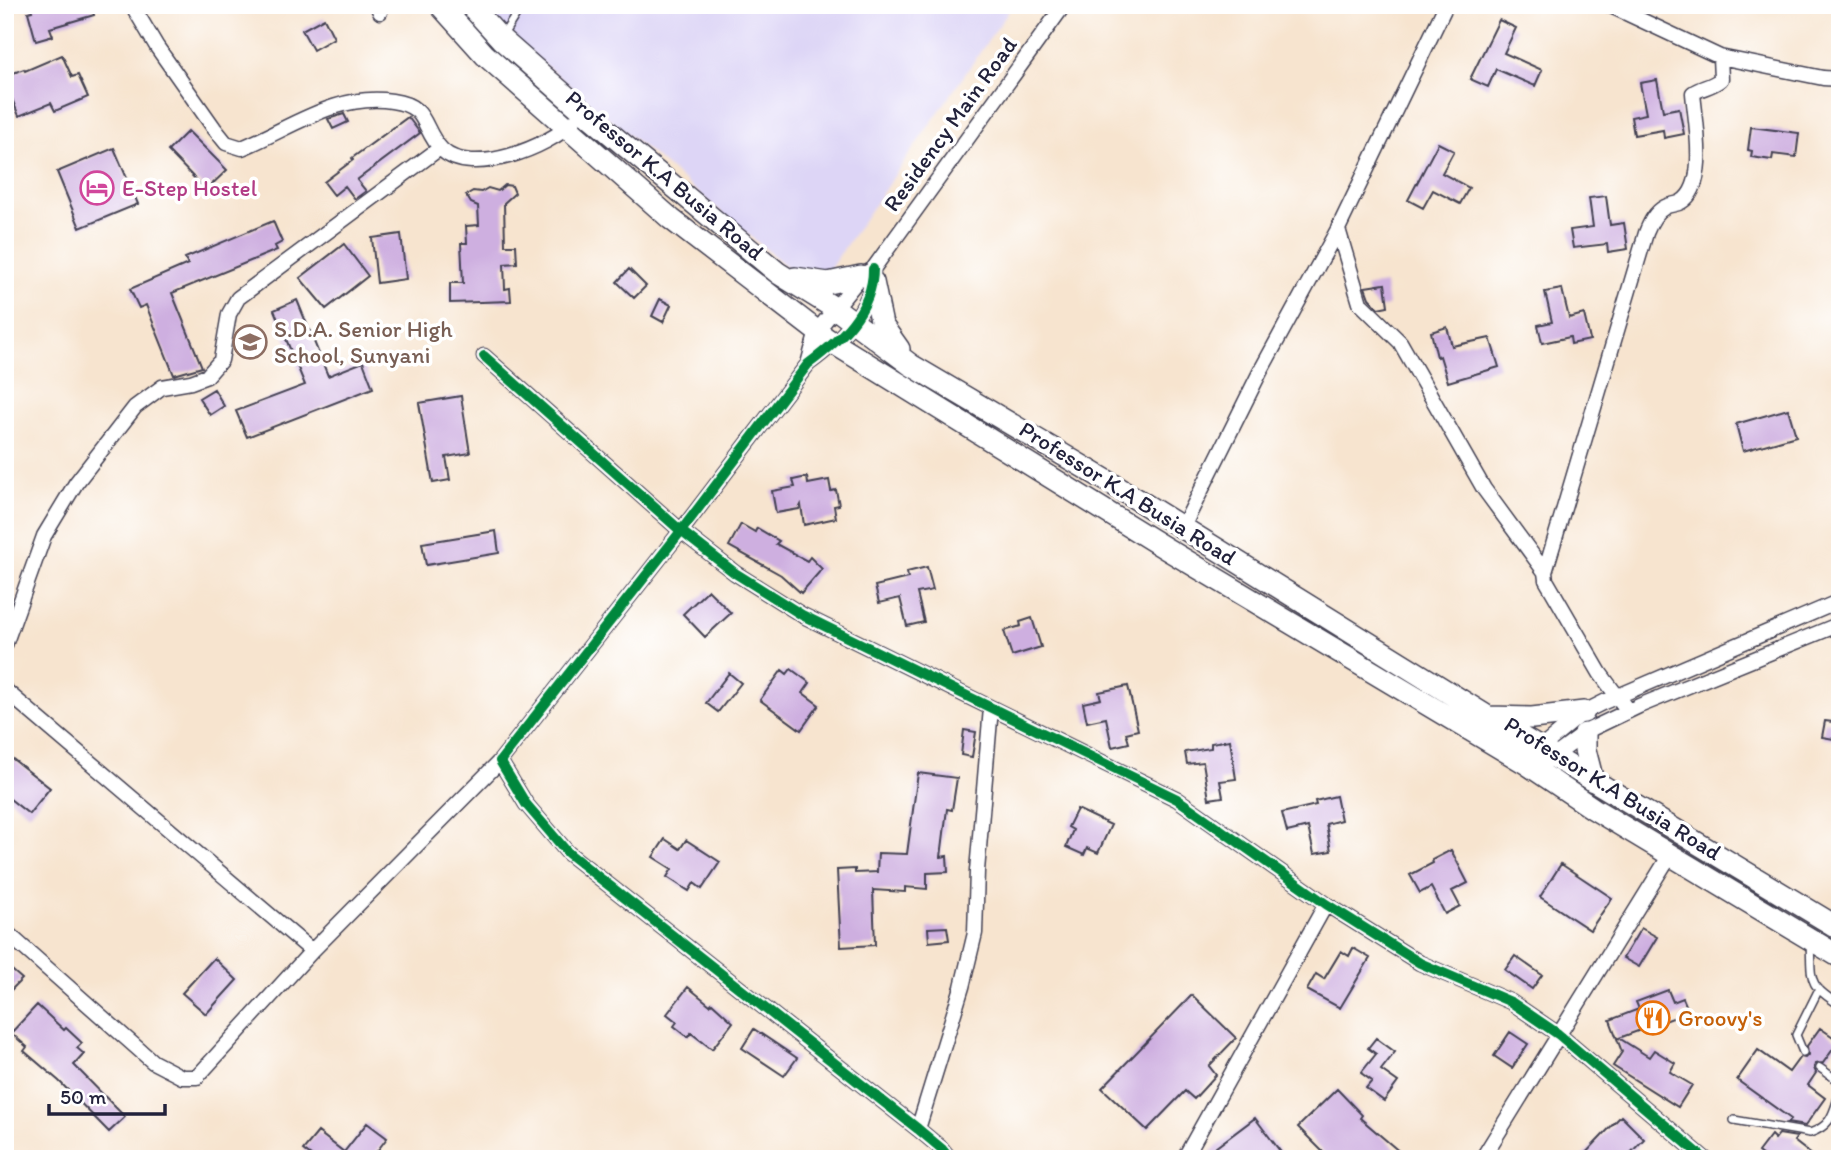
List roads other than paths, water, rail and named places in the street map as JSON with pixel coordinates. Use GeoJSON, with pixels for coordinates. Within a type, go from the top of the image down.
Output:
{"type":"FeatureCollection","features":[{"type":"Feature","properties":{"kind":"main road","name":"Professor K.A Busia Road"},"geometry":{"type":"LineString","coordinates":[[440,5],[485,55],[671,219],[826,337],[1165,548],[1539,760],[1593,780],[1840,929]]}},
{"type":"Feature","properties":{"kind":"main road","name":"Professor K.A Busia Road"},"geometry":{"type":"LineString","coordinates":[[470,5],[501,39],[583,111],[778,274],[835,309],[911,365],[1052,448],[1488,716],[1594,809],[1840,957]]}},
{"type":"Feature","properties":{"kind":"main road"},"geometry":{"type":"LineString","coordinates":[[540,104],[555,86]]}},
{"type":"Feature","properties":{"kind":"main road"},"geometry":{"type":"LineString","coordinates":[[778,274],[828,284],[869,276],[882,325],[911,365]]}},
{"type":"Feature","properties":{"kind":"main road"},"geometry":{"type":"LineString","coordinates":[[1488,716],[1546,717],[1584,712]]}},
{"type":"Feature","properties":{"kind":"main road"},"geometry":{"type":"LineString","coordinates":[[1586,733],[1585,750],[1593,780]]}},
{"type":"Feature","properties":{"kind":"street"},"geometry":{"type":"LineString","coordinates":[[132,5],[157,47],[226,143],[242,148],[314,113],[336,105],[374,100],[394,101],[416,109],[440,148],[454,159],[500,159],[544,141],[567,128],[583,111]]}},
{"type":"Feature","properties":{"kind":"street","name":"Residency Main Road"},"geometry":{"type":"LineString","coordinates":[[869,276],[1064,5]]}},
{"type":"Feature","properties":{"kind":"street"},"geometry":{"type":"LineString","coordinates":[[1182,529],[1260,372],[1338,229],[1446,5]]}},
{"type":"Feature","properties":{"kind":"street"},"geometry":{"type":"LineString","coordinates":[[1609,5],[1720,57],[1840,79]]}},
{"type":"Feature","properties":{"kind":"street"},"geometry":{"type":"LineString","coordinates":[[1628,711],[1600,673],[1546,580],[1545,572],[1651,219],[1664,207],[1682,201],[1694,186],[1698,172],[1698,155],[1693,93],[1712,87],[1721,79],[1720,57]]}},
{"type":"Feature","properties":{"kind":"street"},"geometry":{"type":"LineString","coordinates":[[5,645],[44,536],[76,483],[135,407],[162,387],[207,376],[221,360],[229,314],[238,298],[440,148]]}},
{"type":"Feature","properties":{"kind":"street"},"geometry":{"type":"LineString","coordinates":[[1338,229],[1360,303],[1399,342],[1484,489],[1545,572]]}},
{"type":"Feature","properties":{"kind":"street"},"geometry":{"type":"LineString","coordinates":[[5,931],[153,1062],[182,1077],[197,1077],[312,951],[500,761],[808,364],[826,337],[835,309],[869,276]]}},
{"type":"Feature","properties":{"kind":"street"},"geometry":{"type":"LineString","coordinates":[[808,364],[826,337],[854,323],[869,276]]}},
{"type":"Feature","properties":{"kind":"street"},"geometry":{"type":"LineString","coordinates":[[484,356],[681,531],[735,573],[802,615],[1177,799],[1326,904],[1420,963],[1511,1002],[1558,1034],[1705,1159]]}},
{"type":"Feature","properties":{"kind":"street"},"geometry":{"type":"LineString","coordinates":[[1539,760],[1584,712],[1840,601]]}},
{"type":"Feature","properties":{"kind":"street"},"geometry":{"type":"LineString","coordinates":[[1539,760],[1628,711],[1840,624]]}},
{"type":"Feature","properties":{"kind":"street"},"geometry":{"type":"LineString","coordinates":[[5,690],[312,951]]}},
{"type":"Feature","properties":{"kind":"street"},"geometry":{"type":"LineString","coordinates":[[918,1129],[962,987],[975,933],[977,871],[990,708]]}},
{"type":"Feature","properties":{"kind":"street"},"geometry":{"type":"LineString","coordinates":[[500,761],[526,804],[568,853],[918,1129],[950,1159]]}},
{"type":"Feature","properties":{"kind":"street"},"geometry":{"type":"LineString","coordinates":[[1482,1159],[1670,855]]}},
{"type":"Feature","properties":{"kind":"street"},"geometry":{"type":"LineString","coordinates":[[1184,1159],[1326,904]]}},
{"type":"Feature","properties":{"kind":"lane"},"geometry":{"type":"LineString","coordinates":[[501,39],[522,5]]}},
{"type":"Feature","properties":{"kind":"lane"},"geometry":{"type":"LineString","coordinates":[[1810,939],[1812,978],[1818,991],[1840,1004]]}},
{"type":"Feature","properties":{"kind":"lane"},"geometry":{"type":"LineString","coordinates":[[1803,1052],[1796,1035],[1818,991]]}},
{"type":"Feature","properties":{"kind":"lane"},"geometry":{"type":"LineString","coordinates":[[1820,1068],[1840,1082]]}},
{"type":"Feature","properties":{"kind":"lane"},"geometry":{"type":"LineString","coordinates":[[1734,1120],[1810,1133],[1830,1121],[1840,1092]]}},
{"type":"Feature","properties":{"kind":"place","name":"E-Step Hostel"},"geometry":{"type":"Point","coordinates":[97,188]}},
{"type":"Feature","properties":{"kind":"place","name":"S.D.A. Senior High School, Sunyani"},"geometry":{"type":"Point","coordinates":[250,342]}},
{"type":"Feature","properties":{"kind":"place","name":"Groovy's"},"geometry":{"type":"Point","coordinates":[1653,1018]}}]}
